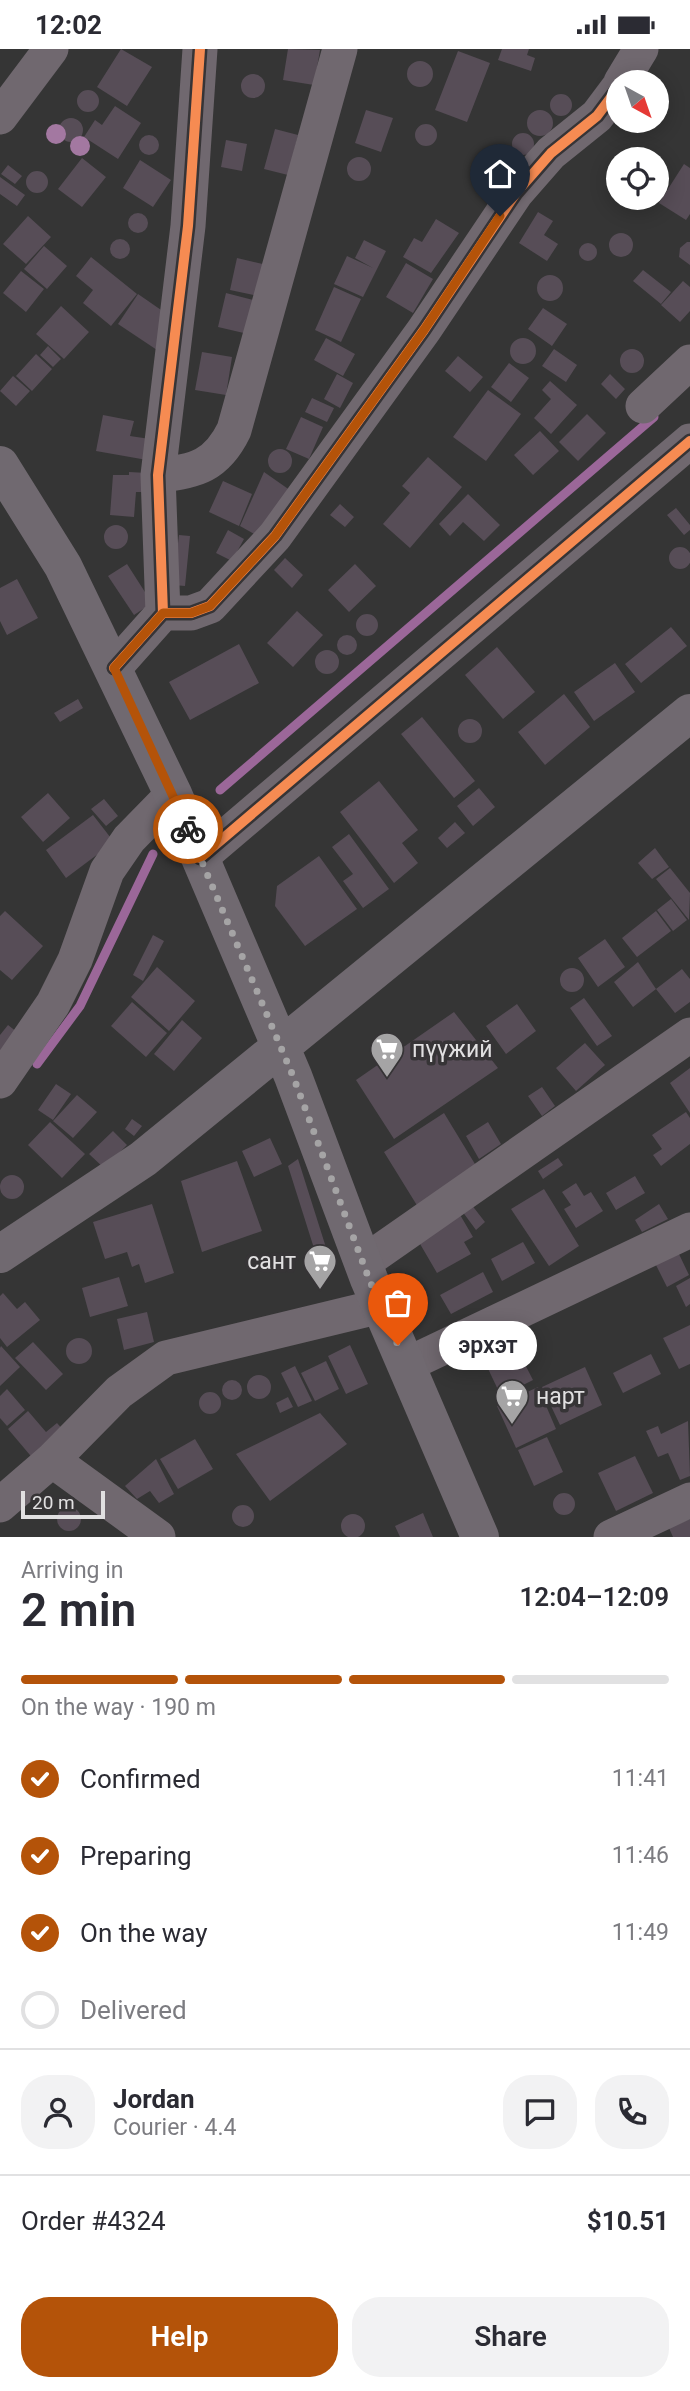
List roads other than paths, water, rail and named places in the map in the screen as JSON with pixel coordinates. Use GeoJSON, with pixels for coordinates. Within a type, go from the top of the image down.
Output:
{"type":"FeatureCollection","features":[{"type":"Feature","properties":{"kind":"main road"},"geometry":{"type":"LineString","coordinates":[[0,465],[48,538],[114,668],[173,794],[279,1045],[363,1263],[481,1537]]}},
{"type":"Feature","properties":{"kind":"main road"},"geometry":{"type":"LineString","coordinates":[[0,1254],[143,1159],[279,1045],[690,712]]}},
{"type":"Feature","properties":{"kind":"street"},"geometry":{"type":"LineString","coordinates":[[0,117],[51,49]]}},
{"type":"Feature","properties":{"kind":"street"},"geometry":{"type":"LineString","coordinates":[[114,668],[163,613],[158,475],[188,226],[200,49]]}},
{"type":"Feature","properties":{"kind":"street"},"geometry":{"type":"LineString","coordinates":[[158,475],[183,473],[207,463],[224,450],[234,430],[340,49]]}},
{"type":"Feature","properties":{"kind":"street"},"geometry":{"type":"LineString","coordinates":[[628,70],[641,49]]}},
{"type":"Feature","properties":{"kind":"street"},"geometry":{"type":"LineString","coordinates":[[163,613],[191,613],[210,606],[275,536],[424,330],[516,193],[551,153],[597,116],[606,104]]}},
{"type":"Feature","properties":{"kind":"street"},"geometry":{"type":"LineString","coordinates":[[643,406],[690,362]]}},
{"type":"Feature","properties":{"kind":"street"},"geometry":{"type":"LineString","coordinates":[[200,858],[690,441]]}},
{"type":"Feature","properties":{"kind":"street"},"geometry":{"type":"LineString","coordinates":[[0,1081],[53,1004],[75,960],[107,870],[128,839],[173,794]]}},
{"type":"Feature","properties":{"kind":"street"},"geometry":{"type":"LineString","coordinates":[[363,1263],[690,1035]]}},
{"type":"Feature","properties":{"kind":"street"},"geometry":{"type":"LineString","coordinates":[[406,1365],[690,1230]]}},
{"type":"Feature","properties":{"kind":"street"},"geometry":{"type":"LineString","coordinates":[[0,1505],[52,1460],[119,1392],[144,1371],[166,1358],[381,1306]]}},
{"type":"Feature","properties":{"kind":"street"},"geometry":{"type":"LineString","coordinates":[[52,1460],[158,1537]]}},
{"type":"Feature","properties":{"kind":"street"},"geometry":{"type":"LineString","coordinates":[[611,1537],[690,1500]]}},
{"type":"Feature","properties":{"kind":"waterway"},"geometry":{"type":"LineString","coordinates":[[220,790],[654,417]]}},
{"type":"Feature","properties":{"kind":"waterway"},"geometry":{"type":"LineString","coordinates":[[37,1064],[80,1006],[153,854]]}},
{"type":"Feature","properties":{"kind":"place","name":"пүүжий"},"geometry":{"type":"Point","coordinates":[387,1079]}},
{"type":"Feature","properties":{"kind":"place","name":"сант"},"geometry":{"type":"Point","coordinates":[320,1291]}},
{"type":"Feature","properties":{"kind":"place","name":"эрхэт"},"geometry":{"type":"Point","coordinates":[398,1345]}},
{"type":"Feature","properties":{"kind":"place","name":"нарт"},"geometry":{"type":"Point","coordinates":[512,1426]}}]}
